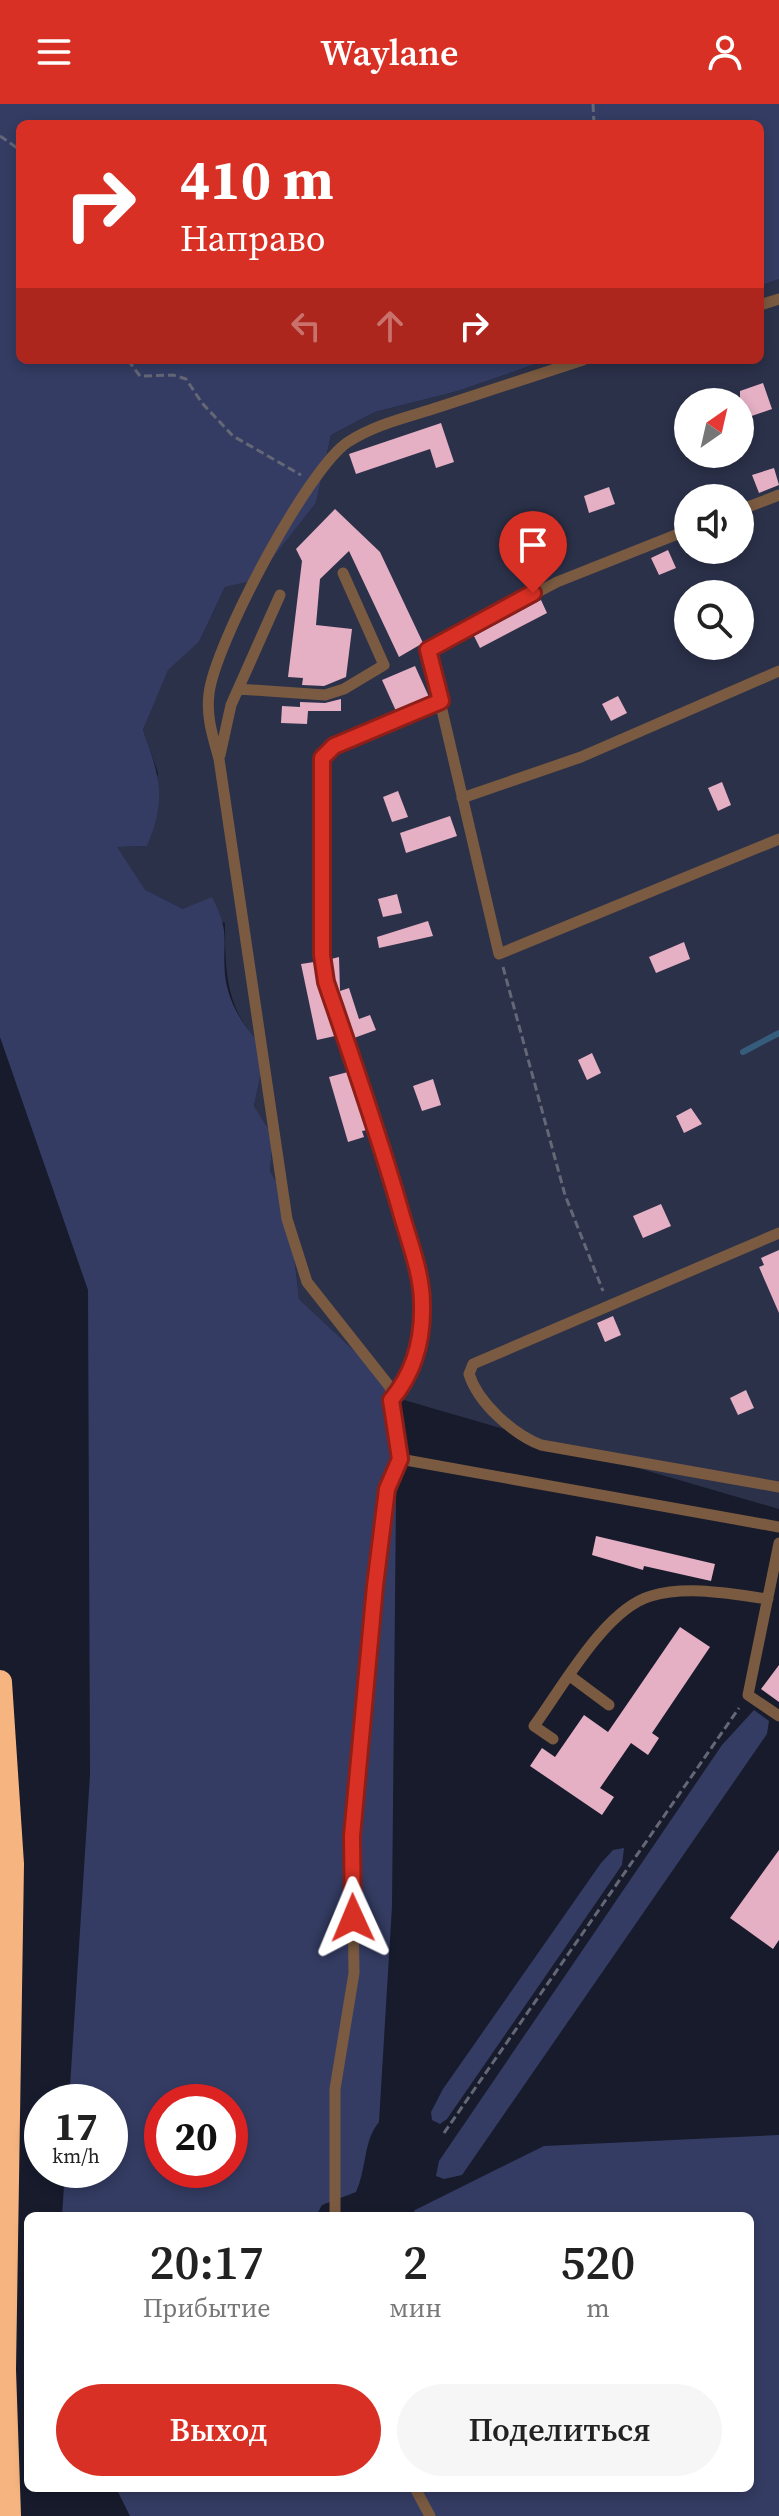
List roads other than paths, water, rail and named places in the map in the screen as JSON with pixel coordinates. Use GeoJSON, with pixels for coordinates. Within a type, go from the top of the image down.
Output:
{"type":"FeatureCollection","features":[{"type":"Feature","properties":{"kind":"highway"},"geometry":{"type":"LineString","coordinates":[[0,1682],[12,1864],[4,2370],[9,2516]]}},
{"type":"Feature","properties":{"kind":"lane"},"geometry":{"type":"LineString","coordinates":[[335,2212],[335,2089],[354,1973],[352,1836],[387,1489],[400,1459],[390,1387],[307,1282],[287,1219],[219,759],[208,721],[209,693],[216,661],[239,612],[312,481],[334,452],[383,425],[571,364]]}},
{"type":"Feature","properties":{"kind":"lane"},"geometry":{"type":"LineString","coordinates":[[754,505],[779,495]]}},
{"type":"Feature","properties":{"kind":"lane"},"geometry":{"type":"LineString","coordinates":[[674,536],[557,582],[428,650],[499,954],[779,839]]}},
{"type":"Feature","properties":{"kind":"lane"},"geometry":{"type":"LineString","coordinates":[[238,689],[325,695],[344,689],[384,665],[343,573]]}},
{"type":"Feature","properties":{"kind":"lane"},"geometry":{"type":"LineString","coordinates":[[219,759],[225,723],[280,595]]}},
{"type":"Feature","properties":{"kind":"lane"},"geometry":{"type":"LineString","coordinates":[[462,798],[581,757],[779,671]]}},
{"type":"Feature","properties":{"kind":"lane"},"geometry":{"type":"LineString","coordinates":[[391,1400],[408,1379],[416,1355],[422,1305],[379,1137],[326,982],[322,955],[322,758],[334,746],[441,701]]}},
{"type":"Feature","properties":{"kind":"lane"},"geometry":{"type":"LineString","coordinates":[[779,1233],[473,1364],[469,1374],[473,1387],[509,1426],[541,1445],[779,1487]]}},
{"type":"Feature","properties":{"kind":"lane"},"geometry":{"type":"LineString","coordinates":[[400,1459],[779,1527]]}},
{"type":"Feature","properties":{"kind":"lane"},"geometry":{"type":"LineString","coordinates":[[779,1543],[748,1695],[779,1716]]}},
{"type":"Feature","properties":{"kind":"lane"},"geometry":{"type":"LineString","coordinates":[[553,1739],[534,1726],[615,1617],[637,1601],[675,1592],[712,1592],[768,1599]]}},
{"type":"Feature","properties":{"kind":"lane"},"geometry":{"type":"LineString","coordinates":[[570,1676],[609,1705]]}},
{"type":"Feature","properties":{"kind":"lane"},"geometry":{"type":"LineString","coordinates":[[417,2492],[430,2516]]}},
{"type":"Feature","properties":{"kind":"waterway"},"geometry":{"type":"LineString","coordinates":[[743,1052],[779,1033]]}}]}
